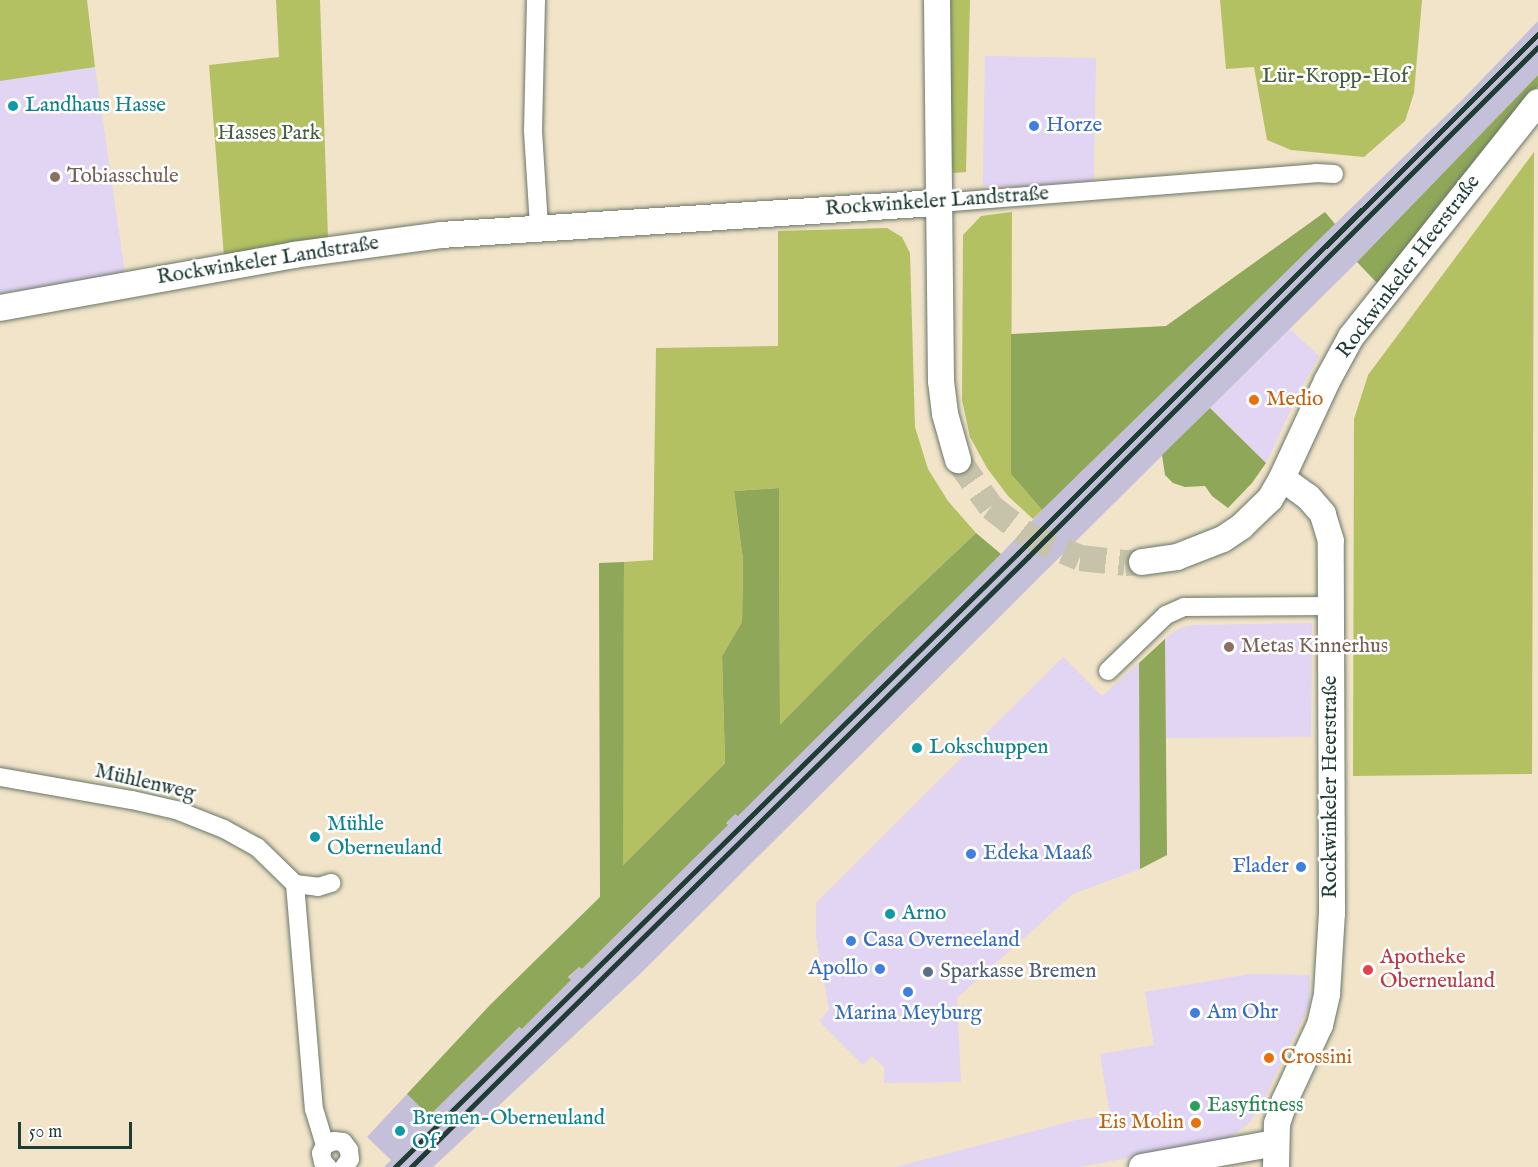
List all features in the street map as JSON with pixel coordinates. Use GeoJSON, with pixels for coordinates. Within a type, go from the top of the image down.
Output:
{"type":"FeatureCollection","features":[{"type":"Feature","properties":{"kind":"main road"},"geometry":{"type":"LineString","coordinates":[[937,0],[941,388],[950,436],[958,460]]}},
{"type":"Feature","properties":{"kind":"main road","name":"Rockwinkeler Heerstraße"},"geometry":{"type":"LineString","coordinates":[[1276,1155],[1277,1124],[1285,1100],[1320,1025],[1327,994],[1332,913],[1331,541],[1323,514],[1308,497],[1282,478],[1327,381],[1352,336],[1538,102]]}},
{"type":"Feature","properties":{"kind":"main road","name":"Rockwinkeler Landstraße"},"geometry":{"type":"LineString","coordinates":[[0,308],[312,252],[441,235],[939,203]]}},
{"type":"Feature","properties":{"kind":"main road"},"geometry":{"type":"LineString","coordinates":[[1142,562],[1177,557],[1223,539],[1256,514],[1282,478]]}},
{"type":"Feature","properties":{"kind":"main road"},"geometry":{"type":"LineString","coordinates":[[1142,1167],[1276,1155]]}},
{"type":"Feature","properties":{"kind":"street"},"geometry":{"type":"LineString","coordinates":[[536,0],[533,131],[539,227]]}},
{"type":"Feature","properties":{"kind":"street","name":"Rockwinkeler Landstraße"},"geometry":{"type":"LineString","coordinates":[[939,203],[1316,173],[1334,174]]}},
{"type":"Feature","properties":{"kind":"street"},"geometry":{"type":"LineString","coordinates":[[1108,671],[1166,615],[1184,607],[1330,606]]}},
{"type":"Feature","properties":{"kind":"street","name":"Mühlenweg"},"geometry":{"type":"LineString","coordinates":[[0,777],[176,810],[224,829],[257,847],[295,884]]}},
{"type":"Feature","properties":{"kind":"street"},"geometry":{"type":"LineString","coordinates":[[328,1167],[321,1158],[325,1145],[314,1109],[295,884],[318,887],[331,884]]}},
{"type":"Feature","properties":{"kind":"street"},"geometry":{"type":"LineString","coordinates":[[325,1145],[334,1140],[347,1146],[350,1154],[344,1167]]}},
{"type":"Feature","properties":{"kind":"shaded area"},"geometry":{"type":"Polygon","coordinates":[[[1538,21],[1538,75],[1357,262],[641,973],[433,1167],[384,1167],[391,1160],[367,1137],[407,1094],[429,1116],[519,1027],[522,1029],[570,981],[568,978],[579,967],[582,969],[639,913],[727,825],[726,823],[735,813],[738,815],[1001,554],[1042,510],[1464,98],[1538,21]]]}},
{"type":"Feature","properties":{"kind":"shaded area"},"geometry":{"type":"Polygon","coordinates":[[[985,56],[1096,58],[1094,188],[983,186],[985,56]]]}},
{"type":"Feature","properties":{"kind":"shaded area","name":"Tobiasschule"},"geometry":{"type":"Polygon","coordinates":[[[95,67],[125,273],[0,294],[0,81],[95,67]]]}},
{"type":"Feature","properties":{"kind":"shaded area"},"geometry":{"type":"Polygon","coordinates":[[[1290,329],[1319,356],[1298,394],[1266,463],[1210,408],[1290,329]]]}},
{"type":"Feature","properties":{"kind":"shaded area"},"geometry":{"type":"Polygon","coordinates":[[[1312,623],[1311,737],[1166,738],[1165,639],[1172,633],[1182,627],[1194,625],[1312,623]]]}},
{"type":"Feature","properties":{"kind":"shaded area"},"geometry":{"type":"Polygon","coordinates":[[[1063,657],[1102,696],[1139,663],[1140,869],[1073,894],[957,998],[961,1082],[884,1083],[884,1067],[872,1056],[863,1065],[819,1021],[829,1010],[816,937],[816,903],[1063,657]]]}},
{"type":"Feature","properties":{"kind":"shaded area"},"geometry":{"type":"Polygon","coordinates":[[[1250,974],[1310,975],[1309,1006],[1258,1111],[1249,1123],[1228,1139],[1080,1167],[896,1167],[1076,1120],[1110,1115],[1100,1054],[1154,1045],[1145,992],[1250,974]]]}},
{"type":"Feature","properties":{"kind":"green space"},"geometry":{"type":"Polygon","coordinates":[[[0,0],[87,0],[95,67],[0,81],[0,0]]]}},
{"type":"Feature","properties":{"kind":"green space","name":"Hasses Park"},"geometry":{"type":"Polygon","coordinates":[[[276,0],[320,0],[328,238],[224,257],[209,65],[279,57],[276,0]]]}},
{"type":"Feature","properties":{"kind":"green space"},"geometry":{"type":"Polygon","coordinates":[[[944,0],[970,0],[966,172],[953,173],[944,108],[944,0]]]}},
{"type":"Feature","properties":{"kind":"green space","name":"Lür-Kropp-Hof"},"geometry":{"type":"Polygon","coordinates":[[[1220,0],[1422,0],[1414,93],[1405,121],[1364,157],[1291,150],[1267,140],[1254,67],[1226,69],[1220,0]]]}},
{"type":"Feature","properties":{"kind":"green space"},"geometry":{"type":"Polygon","coordinates":[[[1538,75],[1538,86],[1377,283],[1357,262],[1538,75]]]}},
{"type":"Feature","properties":{"kind":"green space"},"geometry":{"type":"Polygon","coordinates":[[[1534,152],[1532,774],[1353,776],[1354,419],[1368,375],[1534,152]]]}},
{"type":"Feature","properties":{"kind":"green space"},"geometry":{"type":"Polygon","coordinates":[[[1012,212],[1011,474],[1042,510],[1033,519],[1008,496],[987,468],[970,437],[962,400],[963,235],[981,216],[1012,212]]]}},
{"type":"Feature","properties":{"kind":"green space"},"geometry":{"type":"Polygon","coordinates":[[[1325,212],[1335,224],[1042,510],[1011,474],[1011,334],[1166,326],[1325,212]]]}},
{"type":"Feature","properties":{"kind":"green space"},"geometry":{"type":"Polygon","coordinates":[[[887,228],[902,237],[910,253],[915,427],[928,469],[948,501],[976,533],[869,634],[780,726],[779,488],[734,491],[743,560],[742,622],[722,656],[725,763],[622,866],[624,562],[653,560],[656,348],[778,346],[778,231],[887,228]]]}},
{"type":"Feature","properties":{"kind":"green space"},"geometry":{"type":"Polygon","coordinates":[[[1210,408],[1266,463],[1252,483],[1228,508],[1212,496],[1205,486],[1185,487],[1173,483],[1165,475],[1162,455],[1210,408]]]}},
{"type":"Feature","properties":{"kind":"green space"},"geometry":{"type":"Polygon","coordinates":[[[779,488],[780,725],[869,634],[976,533],[1001,554],[738,816],[735,814],[726,823],[728,825],[582,969],[579,967],[568,977],[571,980],[522,1029],[519,1027],[429,1116],[407,1094],[490,1005],[600,897],[599,563],[624,562],[623,865],[725,763],[722,656],[742,622],[743,560],[734,491],[779,488]]]}},
{"type":"Feature","properties":{"kind":"green space"},"geometry":{"type":"Polygon","coordinates":[[[1165,639],[1167,855],[1140,869],[1139,663],[1165,639]]]}},
{"type":"Feature","properties":{"kind":"tunnel"},"geometry":{"type":"LineString","coordinates":[[958,460],[991,507],[1028,536],[1080,558],[1125,563],[1142,562]]}},
{"type":"Feature","properties":{"kind":"railway"},"geometry":{"type":"LineString","coordinates":[[395,1167],[1018,553],[1538,34]]}},
{"type":"Feature","properties":{"kind":"railway"},"geometry":{"type":"LineString","coordinates":[[411,1167],[1028,557],[1538,47]]}},
{"type":"Feature","properties":{"kind":"place","name":"Landhaus Hasse"},"geometry":{"type":"Point","coordinates":[13,106]}},
{"type":"Feature","properties":{"kind":"place","name":"Horze"},"geometry":{"type":"Point","coordinates":[1034,126]}},
{"type":"Feature","properties":{"kind":"place","name":"Tobiasschule"},"geometry":{"type":"Point","coordinates":[55,177]}},
{"type":"Feature","properties":{"kind":"place","name":"Medio"},"geometry":{"type":"Point","coordinates":[1254,400]}},
{"type":"Feature","properties":{"kind":"place","name":"Metas Kinnerhus"},"geometry":{"type":"Point","coordinates":[1229,647]}},
{"type":"Feature","properties":{"kind":"place","name":"Lokschuppen"},"geometry":{"type":"Point","coordinates":[917,748]}},
{"type":"Feature","properties":{"kind":"place","name":"Mühle Oberneuland"},"geometry":{"type":"Point","coordinates":[315,837]}},
{"type":"Feature","properties":{"kind":"place","name":"Edeka Maaß"},"geometry":{"type":"Point","coordinates":[971,854]}},
{"type":"Feature","properties":{"kind":"place","name":"Flader"},"geometry":{"type":"Point","coordinates":[1301,867]}},
{"type":"Feature","properties":{"kind":"place","name":"Arno"},"geometry":{"type":"Point","coordinates":[890,914]}},
{"type":"Feature","properties":{"kind":"place","name":"Casa Overneeland"},"geometry":{"type":"Point","coordinates":[851,941]}},
{"type":"Feature","properties":{"kind":"place","name":"Apollo"},"geometry":{"type":"Point","coordinates":[880,969]}},
{"type":"Feature","properties":{"kind":"place","name":"Apotheke Oberneuland"},"geometry":{"type":"Point","coordinates":[1368,970]}},
{"type":"Feature","properties":{"kind":"place","name":"Sparkasse Bremen"},"geometry":{"type":"Point","coordinates":[928,972]}},
{"type":"Feature","properties":{"kind":"place","name":"Marina Meyburg"},"geometry":{"type":"Point","coordinates":[908,992]}},
{"type":"Feature","properties":{"kind":"place","name":"Am Ohr"},"geometry":{"type":"Point","coordinates":[1195,1013]}},
{"type":"Feature","properties":{"kind":"place","name":"Crossini"},"geometry":{"type":"Point","coordinates":[1269,1058]}},
{"type":"Feature","properties":{"kind":"place","name":"Easyfitness"},"geometry":{"type":"Point","coordinates":[1195,1106]}},
{"type":"Feature","properties":{"kind":"place","name":"Eis Molin"},"geometry":{"type":"Point","coordinates":[1196,1123]}},
{"type":"Feature","properties":{"kind":"place","name":"Bremen-Oberneuland Of"},"geometry":{"type":"Point","coordinates":[400,1131]}}]}
